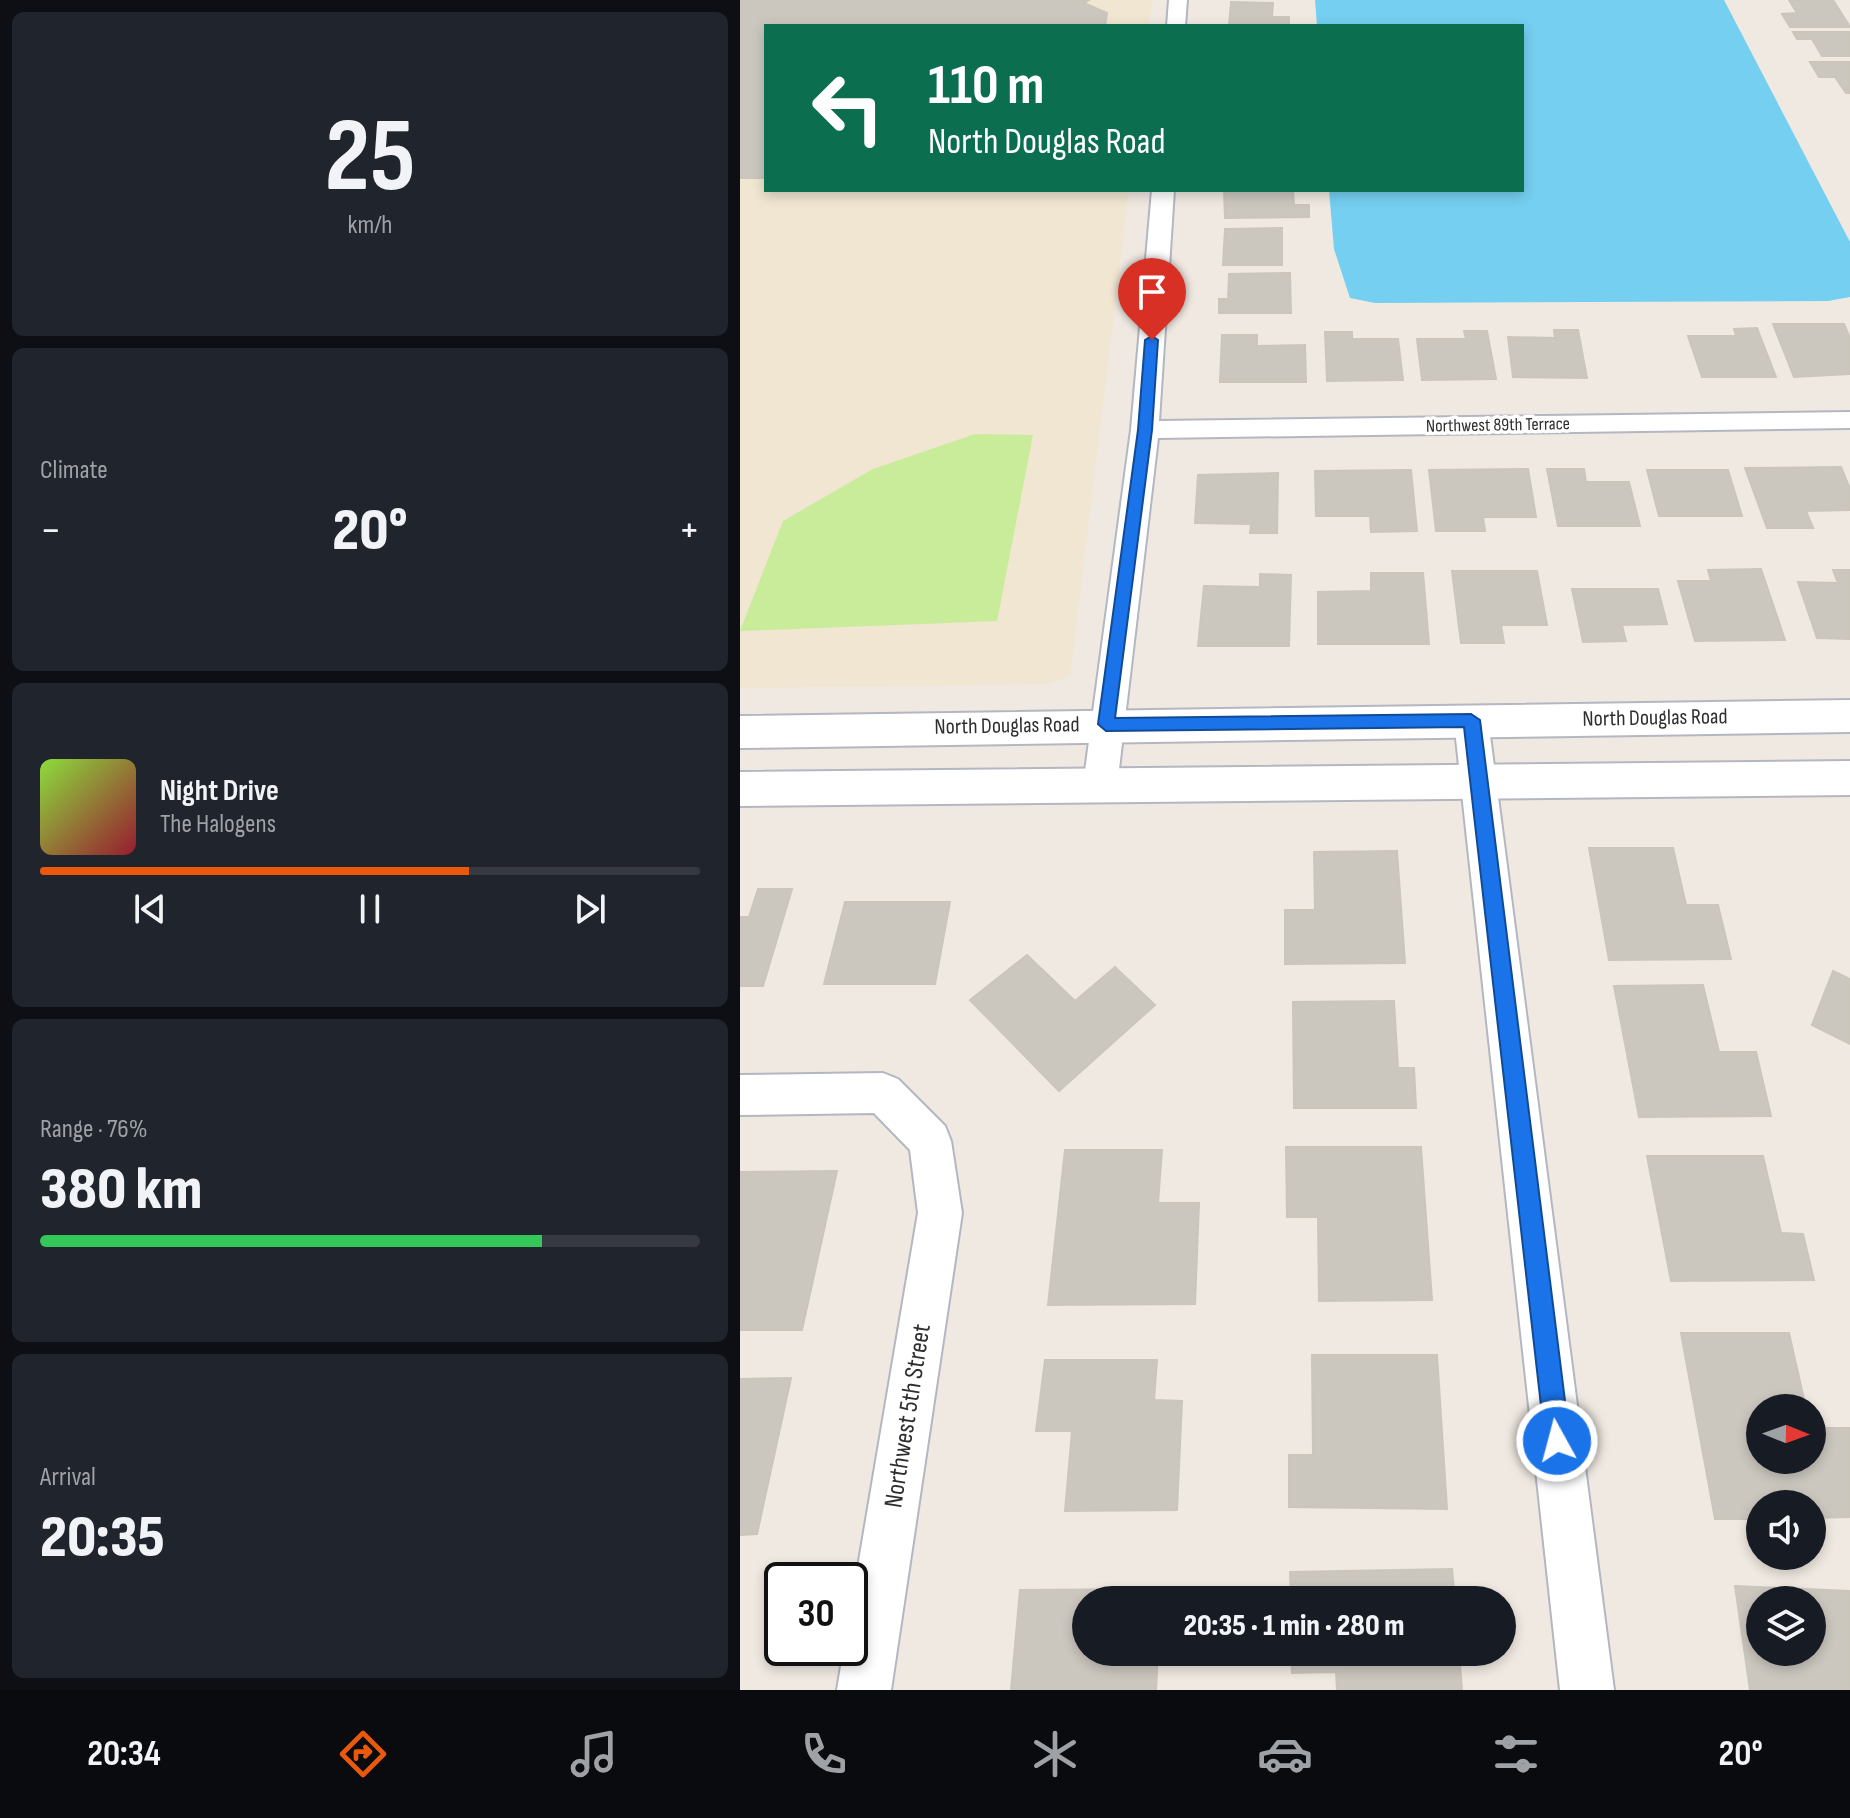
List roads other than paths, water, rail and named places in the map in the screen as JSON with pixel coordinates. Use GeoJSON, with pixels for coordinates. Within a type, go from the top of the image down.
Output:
{"type":"FeatureCollection","features":[{"type":"Feature","properties":{"kind":"main road","name":"North Douglas Road"},"geometry":{"type":"LineString","coordinates":[[740,732],[1106,724],[1850,716]]}},
{"type":"Feature","properties":{"kind":"main road"},"geometry":{"type":"LineString","coordinates":[[740,789],[1850,778]]}},
{"type":"Feature","properties":{"kind":"street"},"geometry":{"type":"LineString","coordinates":[[1176,24],[1178,0]]}},
{"type":"Feature","properties":{"kind":"street"},"geometry":{"type":"LineString","coordinates":[[1100,786],[1145,430],[1163,192]]}},
{"type":"Feature","properties":{"kind":"street","name":"Northwest 89th Terrace"},"geometry":{"type":"LineString","coordinates":[[1145,430],[1850,420]]}},
{"type":"Feature","properties":{"kind":"street"},"geometry":{"type":"LineString","coordinates":[[1471,720],[1587,1690]]}},
{"type":"Feature","properties":{"kind":"street","name":"Northwest 5th Street"},"geometry":{"type":"LineString","coordinates":[[740,1095],[883,1093],[930,1141],[940,1213],[864,1690]]}},
{"type":"Feature","properties":{"kind":"water"},"geometry":{"type":"Polygon","coordinates":[[[1315,0],[1724,0],[1850,242],[1850,297],[1828,301],[1375,303],[1350,298],[1334,249],[1329,192],[1524,192],[1524,24],[1317,24],[1315,0]]]}}]}
